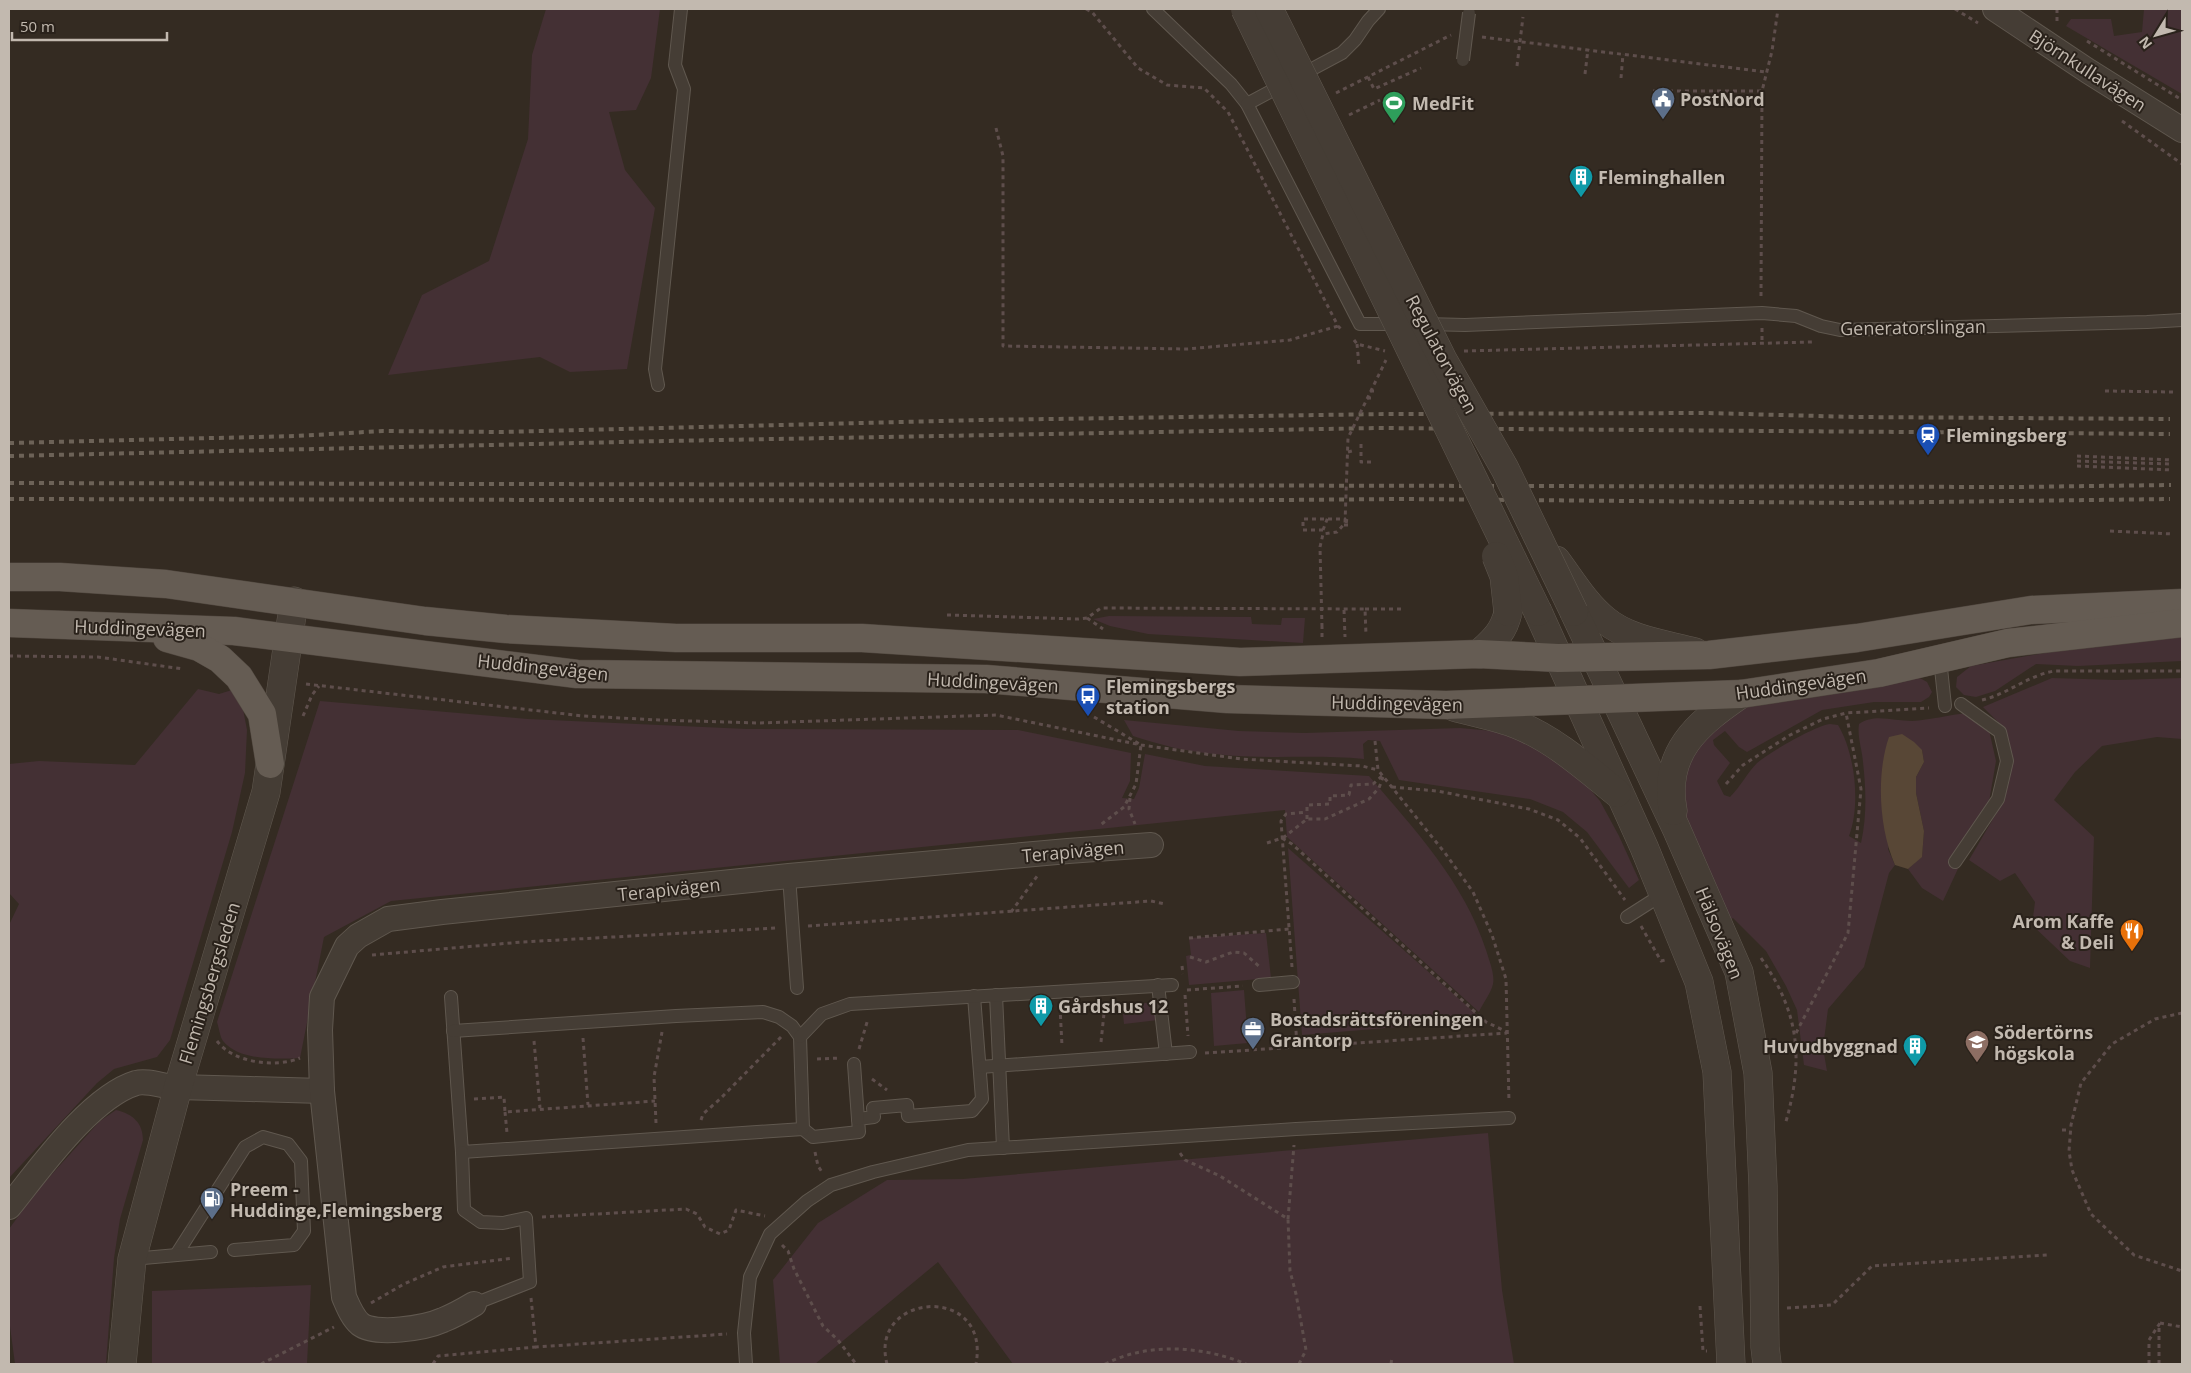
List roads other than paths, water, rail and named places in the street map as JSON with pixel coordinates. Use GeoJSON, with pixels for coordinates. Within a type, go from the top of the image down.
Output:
{"type":"FeatureCollection","features":[{"type":"Feature","properties":{"kind":"main road","name":"Huddingevägen"},"geometry":{"type":"LineString","coordinates":[[9,577],[60,577],[166,584],[425,621],[506,629],[676,638],[862,638],[1240,662],[1478,654],[1558,658],[1709,655],[1857,638],[2031,610],[2182,603]]}},
{"type":"Feature","properties":{"kind":"main road","name":"Huddingevägen"},"geometry":{"type":"LineString","coordinates":[[9,623],[234,631],[415,652],[577,674],[986,679],[1227,698],[1446,705],[1740,694],[1879,673],[2008,643],[2182,623]]}},
{"type":"Feature","properties":{"kind":"main road"},"geometry":{"type":"LineString","coordinates":[[121,628],[199,647],[232,669],[249,691],[262,714],[270,764]]}},
{"type":"Feature","properties":{"kind":"street","name":"Regulatorvägen"},"geometry":{"type":"LineString","coordinates":[[1245,9],[1360,240],[1396,353],[1538,612],[1578,701]]}},
{"type":"Feature","properties":{"kind":"street","name":"Regulatorvägen"},"geometry":{"type":"LineString","coordinates":[[1269,9],[1442,360],[1505,469],[1537,535],[1584,612],[1595,657],[1615,699]]}},
{"type":"Feature","properties":{"kind":"street","name":"Björnkullavägen"},"geometry":{"type":"LineString","coordinates":[[1995,9],[2088,72],[2182,130]]}},
{"type":"Feature","properties":{"kind":"street"},"geometry":{"type":"LineString","coordinates":[[1396,353],[1504,576],[1508,612],[1506,624],[1499,636],[1478,654]]}},
{"type":"Feature","properties":{"kind":"street","name":"Flemingsbergsleden"},"geometry":{"type":"LineString","coordinates":[[122,1364],[132,1259],[178,1087],[266,792],[294,601]]}},
{"type":"Feature","properties":{"kind":"street"},"geometry":{"type":"LineString","coordinates":[[1584,612],[1630,635],[1709,655]]}},
{"type":"Feature","properties":{"kind":"street"},"geometry":{"type":"LineString","coordinates":[[1676,828],[1670,796],[1670,779],[1676,759],[1697,727],[1740,694]]}},
{"type":"Feature","properties":{"kind":"street","name":"Hälsovägen"},"geometry":{"type":"LineString","coordinates":[[1615,699],[1676,828],[1739,972],[1758,1073],[1767,1364]]}},
{"type":"Feature","properties":{"kind":"street"},"geometry":{"type":"LineString","coordinates":[[1578,701],[1622,797],[1699,982],[1717,1072],[1731,1364]]}},
{"type":"Feature","properties":{"kind":"street"},"geometry":{"type":"LineString","coordinates":[[1446,705],[1517,724],[1548,740],[1622,797]]}},
{"type":"Feature","properties":{"kind":"street","name":"Terapivägen"},"geometry":{"type":"LineString","coordinates":[[474,1304],[442,1321],[424,1327],[371,1330],[359,1324],[344,1297],[322,1091],[320,1030],[322,997],[347,946],[358,936],[388,918],[789,876],[1151,845]]}},
{"type":"Feature","properties":{"kind":"street"},"geometry":{"type":"LineString","coordinates":[[9,1207],[89,1113],[112,1096],[137,1083],[178,1087],[322,1091]]}},
{"type":"Feature","properties":{"kind":"lane"},"geometry":{"type":"LineString","coordinates":[[658,384],[655,369],[684,89],[675,64],[682,9]]}},
{"type":"Feature","properties":{"kind":"lane"},"geometry":{"type":"LineString","coordinates":[[1153,9],[1231,84],[1247,104],[1342,53],[1355,40],[1379,9]]}},
{"type":"Feature","properties":{"kind":"lane"},"geometry":{"type":"LineString","coordinates":[[1463,60],[1470,11]]}},
{"type":"Feature","properties":{"kind":"lane","name":"Generatorslingan"},"geometry":{"type":"LineString","coordinates":[[1247,104],[1360,324],[1465,324],[1762,313],[1796,316],[1821,326],[1840,330],[2182,320]]}},
{"type":"Feature","properties":{"kind":"lane"},"geometry":{"type":"LineString","coordinates":[[1940,659],[1945,706]]}},
{"type":"Feature","properties":{"kind":"lane"},"geometry":{"type":"LineString","coordinates":[[1955,862],[1998,799],[2007,761],[2000,732],[1961,704]]}},
{"type":"Feature","properties":{"kind":"lane"},"geometry":{"type":"LineString","coordinates":[[789,876],[797,988]]}},
{"type":"Feature","properties":{"kind":"lane"},"geometry":{"type":"LineString","coordinates":[[1627,916],[1663,894]]}},
{"type":"Feature","properties":{"kind":"lane"},"geometry":{"type":"LineString","coordinates":[[1259,984],[1287,983]]}},
{"type":"Feature","properties":{"kind":"lane"},"geometry":{"type":"LineString","coordinates":[[1158,985],[1166,1054]]}},
{"type":"Feature","properties":{"kind":"lane"},"geometry":{"type":"LineString","coordinates":[[797,1032],[822,1014],[850,1004],[1172,985]]}},
{"type":"Feature","properties":{"kind":"lane"},"geometry":{"type":"LineString","coordinates":[[996,995],[1003,1148]]}},
{"type":"Feature","properties":{"kind":"lane"},"geometry":{"type":"LineString","coordinates":[[858,1119],[874,1117],[873,1108],[906,1105],[908,1116],[972,1111],[982,1099],[974,996]]}},
{"type":"Feature","properties":{"kind":"lane"},"geometry":{"type":"LineString","coordinates":[[451,997],[462,1152],[464,1210],[480,1222],[503,1223],[526,1218],[529,1257],[530,1282],[474,1304]]}},
{"type":"Feature","properties":{"kind":"lane"},"geometry":{"type":"LineString","coordinates":[[453,1031],[763,1012],[779,1017],[797,1032],[801,1060],[803,1129]]}},
{"type":"Feature","properties":{"kind":"lane"},"geometry":{"type":"LineString","coordinates":[[980,1067],[1190,1052]]}},
{"type":"Feature","properties":{"kind":"lane"},"geometry":{"type":"LineString","coordinates":[[462,1152],[803,1129],[813,1136],[859,1132],[854,1064]]}},
{"type":"Feature","properties":{"kind":"lane"},"geometry":{"type":"LineString","coordinates":[[982,1099],[1001,1099]]}},
{"type":"Feature","properties":{"kind":"lane"},"geometry":{"type":"LineString","coordinates":[[746,1364],[744,1333],[750,1277],[770,1234],[807,1201],[831,1185],[873,1172],[968,1150],[1296,1129],[1509,1118]]}},
{"type":"Feature","properties":{"kind":"lane"},"geometry":{"type":"LineString","coordinates":[[176,1255],[245,1147],[263,1137],[288,1144],[302,1161],[304,1231],[294,1245],[234,1250]]}},
{"type":"Feature","properties":{"kind":"lane"},"geometry":{"type":"LineString","coordinates":[[132,1259],[211,1252]]}},
{"type":"Feature","properties":{"kind":"railway"},"geometry":{"type":"LineString","coordinates":[[9,443],[296,436],[383,431],[499,432],[983,420],[1387,414],[1707,413],[1856,417],[2170,419]]}},
{"type":"Feature","properties":{"kind":"railway"},"geometry":{"type":"LineString","coordinates":[[9,456],[665,441],[1378,428],[2170,434]]}},
{"type":"Feature","properties":{"kind":"railway"},"geometry":{"type":"LineString","coordinates":[[9,483],[2015,487],[2171,485]]}},
{"type":"Feature","properties":{"kind":"railway"},"geometry":{"type":"LineString","coordinates":[[9,499],[1155,501],[1404,499],[1855,503],[2170,499]]}},
{"type":"Feature","properties":{"kind":"place","name":"PostNord"},"geometry":{"type":"Point","coordinates":[1663,120]}},
{"type":"Feature","properties":{"kind":"place","name":"MedFit"},"geometry":{"type":"Point","coordinates":[1394,124]}},
{"type":"Feature","properties":{"kind":"place","name":"Fleminghallen"},"geometry":{"type":"Point","coordinates":[1581,198]}},
{"type":"Feature","properties":{"kind":"place","name":"Flemingsberg"},"geometry":{"type":"Point","coordinates":[1928,456]}},
{"type":"Feature","properties":{"kind":"place","name":"Flemingsbergs station"},"geometry":{"type":"Point","coordinates":[1088,717]}},
{"type":"Feature","properties":{"kind":"place","name":"Arom Kaffe & Deli"},"geometry":{"type":"Point","coordinates":[2132,952]}},
{"type":"Feature","properties":{"kind":"place","name":"Gårdshus 12"},"geometry":{"type":"Point","coordinates":[1041,1027]}},
{"type":"Feature","properties":{"kind":"place","name":"Bostadsrättsföreningen Grantorp"},"geometry":{"type":"Point","coordinates":[1253,1050]}},
{"type":"Feature","properties":{"kind":"place","name":"Södertörns högskola"},"geometry":{"type":"Point","coordinates":[1977,1063]}},
{"type":"Feature","properties":{"kind":"place","name":"Huvudbyggnad"},"geometry":{"type":"Point","coordinates":[1915,1067]}},
{"type":"Feature","properties":{"kind":"place","name":"Preem - Huddinge,Flemingsberg"},"geometry":{"type":"Point","coordinates":[212,1220]}}]}
